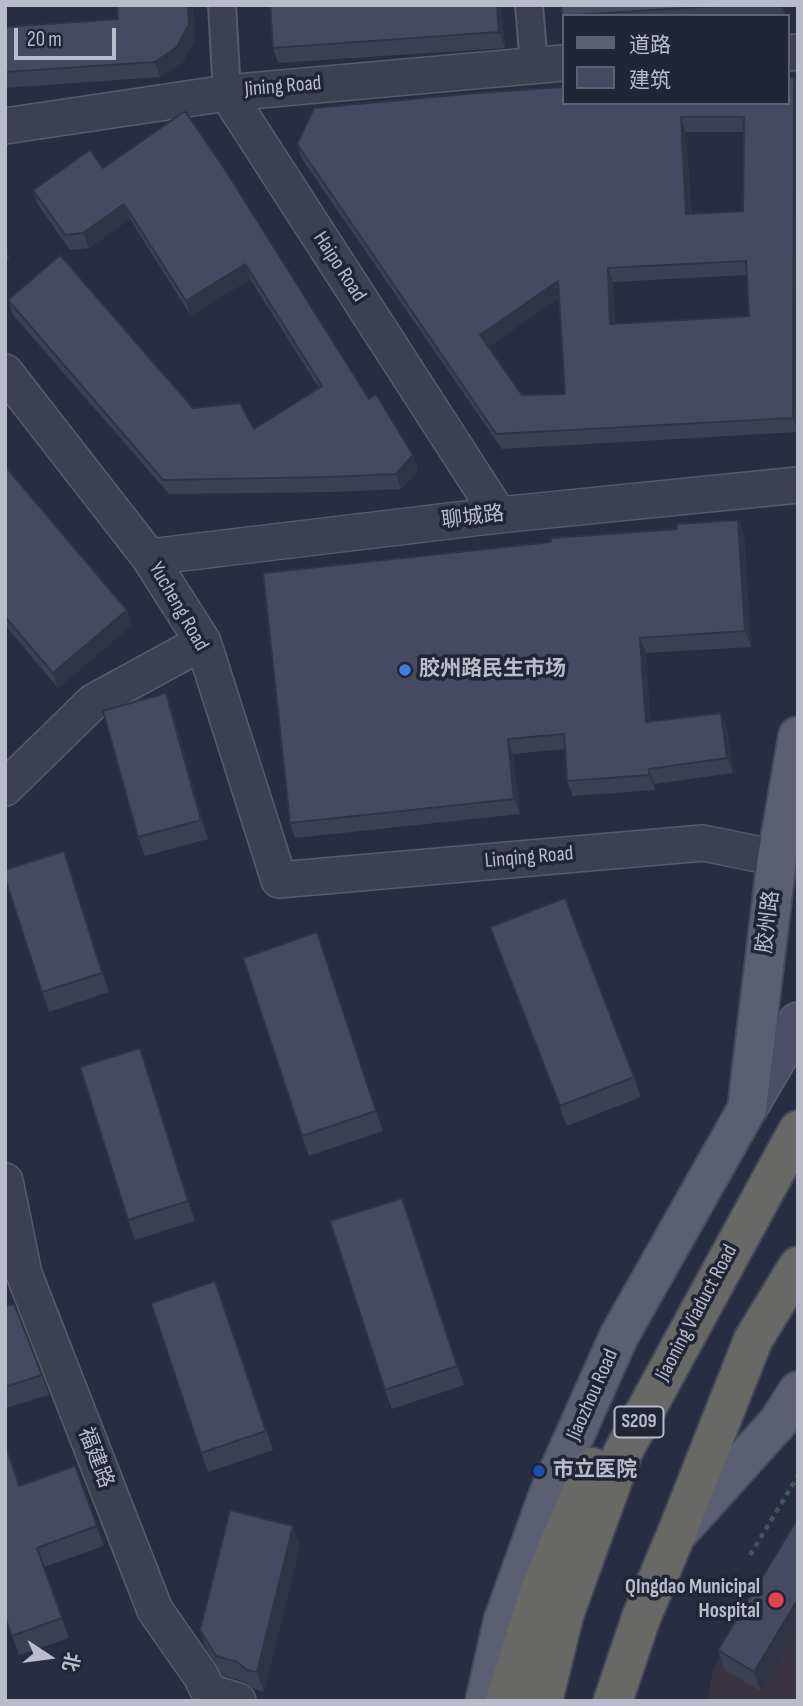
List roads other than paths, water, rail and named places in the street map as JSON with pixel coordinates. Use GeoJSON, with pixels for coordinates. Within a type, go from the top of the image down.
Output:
{"type":"FeatureCollection","features":[{"type":"Feature","properties":{"kind":"highway"},"geometry":{"type":"LineString","coordinates":[[505,1701],[541,1587],[603,1440],[645,1359],[789,1146]]}},
{"type":"Feature","properties":{"kind":"highway","name":"Jiaoning Viaduct Road"},"geometry":{"type":"LineString","coordinates":[[543,1701],[564,1615],[623,1452],[789,1146]]}},
{"type":"Feature","properties":{"kind":"highway"},"geometry":{"type":"LineString","coordinates":[[614,1699],[641,1618],[753,1340],[798,1266]]}},
{"type":"Feature","properties":{"kind":"main road","name":"胶州路"},"geometry":{"type":"LineString","coordinates":[[747,1109],[777,858],[798,736]]}},
{"type":"Feature","properties":{"kind":"main road"},"geometry":{"type":"LineString","coordinates":[[747,1109],[798,1022]]}},
{"type":"Feature","properties":{"kind":"main road","name":"Jiaozhou Road"},"geometry":{"type":"LineString","coordinates":[[485,1701],[503,1621],[550,1493],[603,1372],[619,1336],[747,1109]]}},
{"type":"Feature","properties":{"kind":"main road"},"geometry":{"type":"LineString","coordinates":[[676,1535],[779,1421],[798,1391]]}},
{"type":"Feature","properties":{"kind":"street","name":"Haipo Road"},"geometry":{"type":"LineString","coordinates":[[222,5],[227,93],[499,515]]}},
{"type":"Feature","properties":{"kind":"street"},"geometry":{"type":"LineString","coordinates":[[529,5],[549,64]]}},
{"type":"Feature","properties":{"kind":"street","name":"Jining Road"},"geometry":{"type":"LineString","coordinates":[[5,126],[227,93],[549,64]]}},
{"type":"Feature","properties":{"kind":"street","name":"Yucheng Road"},"geometry":{"type":"LineString","coordinates":[[5,372],[149,557],[202,642],[279,880]]}},
{"type":"Feature","properties":{"kind":"street","name":"聊城路"},"geometry":{"type":"LineString","coordinates":[[149,557],[499,515],[798,485]]}},
{"type":"Feature","properties":{"kind":"street"},"geometry":{"type":"LineString","coordinates":[[5,789],[93,702],[202,642]]}},
{"type":"Feature","properties":{"kind":"street","name":"Linqing Road"},"geometry":{"type":"LineString","coordinates":[[279,880],[702,843],[777,858]]}},
{"type":"Feature","properties":{"kind":"street","name":"福建路"},"geometry":{"type":"LineString","coordinates":[[5,1181],[24,1274],[155,1610],[201,1676],[209,1692],[238,1701]]}},
{"type":"Feature","properties":{"kind":"place","name":"胶州路民生市场"},"geometry":{"type":"Point","coordinates":[405,670]}},
{"type":"Feature","properties":{"kind":"place","name":"市立医院"},"geometry":{"type":"Point","coordinates":[539,1471]}},
{"type":"Feature","properties":{"kind":"place","name":"QIngdao Municipal Hospital"},"geometry":{"type":"Point","coordinates":[776,1600]}}]}
